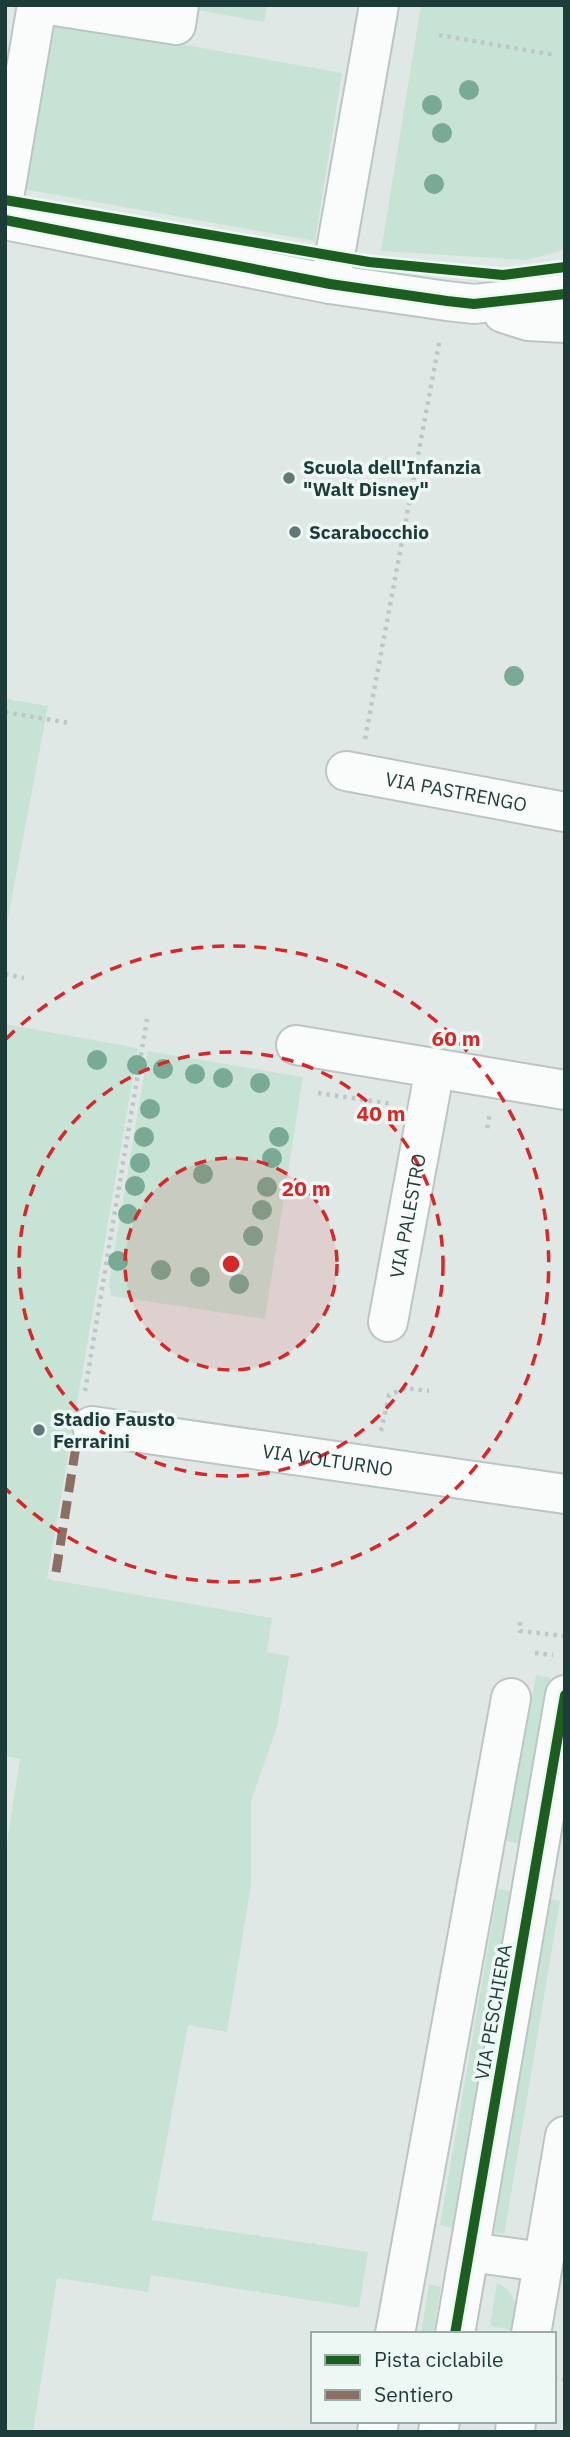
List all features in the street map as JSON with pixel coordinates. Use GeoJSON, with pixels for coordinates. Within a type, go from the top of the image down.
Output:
{"type":"FeatureCollection","features":[{"type":"Feature","properties":{"kind":"street"},"geometry":{"type":"LineString","coordinates":[[5,192],[37,5]]}},
{"type":"Feature","properties":{"kind":"street"},"geometry":{"type":"LineString","coordinates":[[49,5],[176,25],[179,5]]}},
{"type":"Feature","properties":{"kind":"street"},"geometry":{"type":"LineString","coordinates":[[330,284],[379,5]]}},
{"type":"Feature","properties":{"kind":"street"},"geometry":{"type":"LineString","coordinates":[[5,220],[330,284],[461,302],[528,321],[565,323]]}},
{"type":"Feature","properties":{"kind":"street"},"geometry":{"type":"LineString","coordinates":[[461,302],[565,294]]}},
{"type":"Feature","properties":{"kind":"street","name":"VIA PASTRENGO"},"geometry":{"type":"LineString","coordinates":[[352,773],[565,813]]}},
{"type":"Feature","properties":{"kind":"street"},"geometry":{"type":"LineString","coordinates":[[296,1045],[565,1090]]}},
{"type":"Feature","properties":{"kind":"street","name":"VIA PALESTRO"},"geometry":{"type":"LineString","coordinates":[[388,1322],[435,1068]]}},
{"type":"Feature","properties":{"kind":"street","name":"VIA VOLTURNO"},"geometry":{"type":"LineString","coordinates":[[88,1411],[565,1494]]}},
{"type":"Feature","properties":{"kind":"street","name":"VIA PESCHIERA"},"geometry":{"type":"LineString","coordinates":[[455,2332],[550,1872],[565,1695]]}},
{"type":"Feature","properties":{"kind":"street","name":"VIA PESCHIERA"},"geometry":{"type":"LineString","coordinates":[[395,2332],[511,1698]]}},
{"type":"Feature","properties":{"kind":"street"},"geometry":{"type":"LineString","coordinates":[[481,1861],[550,1872]]}},
{"type":"Feature","properties":{"kind":"street"},"geometry":{"type":"LineString","coordinates":[[531,2332],[565,2136]]}},
{"type":"Feature","properties":{"kind":"street"},"geometry":{"type":"LineString","coordinates":[[411,2248],[543,2262]]}},
{"type":"Feature","properties":{"kind":"path"},"geometry":{"type":"LineString","coordinates":[[439,35],[555,55]]}},
{"type":"Feature","properties":{"kind":"path"},"geometry":{"type":"LineString","coordinates":[[352,773],[461,302]]}},
{"type":"Feature","properties":{"kind":"path"},"geometry":{"type":"LineString","coordinates":[[5,712],[69,723]]}},
{"type":"Feature","properties":{"kind":"path"},"geometry":{"type":"LineString","coordinates":[[5,974],[24,978]]}},
{"type":"Feature","properties":{"kind":"path"},"geometry":{"type":"LineString","coordinates":[[88,1411],[147,1019]]}},
{"type":"Feature","properties":{"kind":"path"},"geometry":{"type":"LineString","coordinates":[[318,1093],[393,1104],[391,1115]]}},
{"type":"Feature","properties":{"kind":"path"},"geometry":{"type":"LineString","coordinates":[[379,1444],[389,1395],[405,1388],[429,1391]]}},
{"type":"Feature","properties":{"kind":"path"},"geometry":{"type":"LineString","coordinates":[[520,1622],[520,1631],[565,1636]]}},
{"type":"Feature","properties":{"kind":"path"},"geometry":{"type":"LineString","coordinates":[[535,1653],[553,1655]]}},
{"type":"Feature","properties":{"kind":"green space"},"geometry":{"type":"Polygon","coordinates":[[[197,5],[267,5],[264,22],[196,10],[197,5]]]}},
{"type":"Feature","properties":{"kind":"green space"},"geometry":{"type":"Polygon","coordinates":[[[421,5],[565,5],[565,250],[525,260],[381,251],[421,5]]]}},
{"type":"Feature","properties":{"kind":"green space"},"geometry":{"type":"Polygon","coordinates":[[[52,21],[342,73],[315,241],[23,189],[52,21]]]}},
{"type":"Feature","properties":{"kind":"green space"},"geometry":{"type":"Polygon","coordinates":[[[5,699],[48,706],[5,934],[5,699]]]}},
{"type":"Feature","properties":{"kind":"green space"},"geometry":{"type":"Polygon","coordinates":[[[5,1024],[138,1048],[47,1579],[272,1618],[267,1652],[289,1656],[277,1727],[251,1801],[251,1885],[227,2032],[188,2025],[152,2220],[368,2252],[359,2308],[151,2275],[148,2292],[57,2278],[33,2432],[5,2432],[5,1855],[20,1759],[5,1756],[5,1024]]]}},
{"type":"Feature","properties":{"kind":"green space"},"geometry":{"type":"Polygon","coordinates":[[[148,1051],[303,1077],[265,1319],[111,1296],[109,1283],[148,1051]]]}},
{"type":"Feature","properties":{"kind":"green space"},"geometry":{"type":"Polygon","coordinates":[[[536,1675],[550,1677],[520,1844],[506,1841],[536,1675]]]}},
{"type":"Feature","properties":{"kind":"green space"},"geometry":{"type":"Polygon","coordinates":[[[498,1889],[510,1891],[452,2228],[440,2225],[498,1889]]]}},
{"type":"Feature","properties":{"kind":"green space"},"geometry":{"type":"Polygon","coordinates":[[[549,1899],[560,1901],[505,2230],[504,2234],[494,2233],[549,1899]]]}},
{"type":"Feature","properties":{"kind":"green space"},"geometry":{"type":"Polygon","coordinates":[[[497,2283],[513,2297],[517,2331],[490,2326],[497,2283]]]}},
{"type":"Feature","properties":{"kind":"green space"},"geometry":{"type":"Polygon","coordinates":[[[429,2284],[441,2287],[433,2332],[421,2332],[429,2284]]]}},
{"type":"Feature","properties":{"kind":"marked path"},"geometry":{"type":"LineString","coordinates":[[56,1572],[76,1446]]}},
{"type":"Feature","properties":{"kind":"cycle path"},"geometry":{"type":"LineString","coordinates":[[5,200],[369,262],[503,275],[565,267]]}},
{"type":"Feature","properties":{"kind":"cycle path"},"geometry":{"type":"LineString","coordinates":[[5,220],[330,284],[447,301],[474,304],[565,294]]}},
{"type":"Feature","properties":{"kind":"cycle path"},"geometry":{"type":"LineString","coordinates":[[455,2332],[565,1695]]}},
{"type":"Feature","properties":{"kind":"place","name":"Scuola dell'Infanzia \"Walt Disney\""},"geometry":{"type":"Point","coordinates":[289,478]}},
{"type":"Feature","properties":{"kind":"place","name":"Scarabocchio"},"geometry":{"type":"Point","coordinates":[295,532]}},
{"type":"Feature","properties":{"kind":"place","name":"Stadio Fausto Ferrarini"},"geometry":{"type":"Point","coordinates":[39,1430]}}]}
